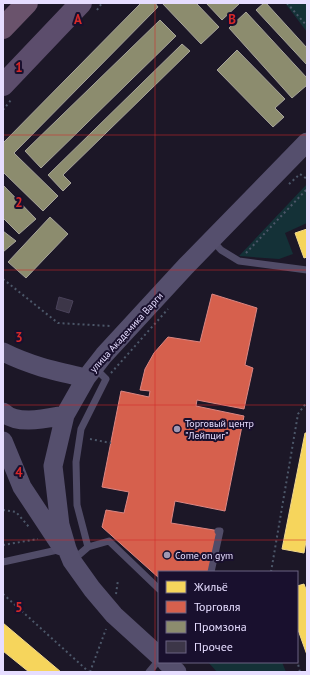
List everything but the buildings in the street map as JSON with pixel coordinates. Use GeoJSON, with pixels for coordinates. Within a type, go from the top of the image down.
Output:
{"type":"FeatureCollection","features":[{"type":"Feature","properties":{"kind":"highway"},"geometry":{"type":"LineString","coordinates":[[3,28],[27,3]]}},
{"type":"Feature","properties":{"kind":"main road"},"geometry":{"type":"LineString","coordinates":[[3,85],[81,3]]}},
{"type":"Feature","properties":{"kind":"street","name":"улица Академика Варги"},"geometry":{"type":"LineString","coordinates":[[158,654],[114,615],[65,559],[67,549],[60,525],[53,466],[65,415],[95,375],[212,240],[307,142]]}},
{"type":"Feature","properties":{"kind":"street"},"geometry":{"type":"LineString","coordinates":[[3,352],[22,362],[41,368]]}},
{"type":"Feature","properties":{"kind":"street"},"geometry":{"type":"LineString","coordinates":[[3,368],[20,365],[95,375]]}},
{"type":"Feature","properties":{"kind":"street"},"geometry":{"type":"LineString","coordinates":[[3,412],[6,416],[18,419],[33,420],[65,415]]}},
{"type":"Feature","properties":{"kind":"street"},"geometry":{"type":"LineString","coordinates":[[3,441],[22,488],[65,559]]}},
{"type":"Feature","properties":{"kind":"lane"},"geometry":{"type":"LineString","coordinates":[[212,240],[221,250],[240,261],[307,270]]}},
{"type":"Feature","properties":{"kind":"lane"},"geometry":{"type":"LineString","coordinates":[[88,547],[77,505],[76,462],[81,429],[95,375]]}},
{"type":"Feature","properties":{"kind":"lane"},"geometry":{"type":"LineString","coordinates":[[211,571],[220,531],[218,531]]}},
{"type":"Feature","properties":{"kind":"lane"},"geometry":{"type":"LineString","coordinates":[[3,562],[65,559],[88,547],[109,541],[158,588]]}},
{"type":"Feature","properties":{"kind":"lane"},"geometry":{"type":"LineString","coordinates":[[149,672],[168,663]]}},
{"type":"Feature","properties":{"kind":"path"},"geometry":{"type":"LineString","coordinates":[[287,3],[307,26]]}},
{"type":"Feature","properties":{"kind":"path"},"geometry":{"type":"LineString","coordinates":[[284,188],[300,174],[307,179]]}},
{"type":"Feature","properties":{"kind":"path"},"geometry":{"type":"LineString","coordinates":[[240,261],[307,188]]}},
{"type":"Feature","properties":{"kind":"path"},"geometry":{"type":"LineString","coordinates":[[3,279],[58,323],[112,326]]}},
{"type":"Feature","properties":{"kind":"path"},"geometry":{"type":"LineString","coordinates":[[95,375],[171,306]]}},
{"type":"Feature","properties":{"kind":"path"},"geometry":{"type":"LineString","coordinates":[[271,571],[298,414],[307,402]]}},
{"type":"Feature","properties":{"kind":"path"},"geometry":{"type":"LineString","coordinates":[[90,439],[111,443]]}},
{"type":"Feature","properties":{"kind":"path"},"geometry":{"type":"LineString","coordinates":[[3,510],[16,512],[30,528]]}},
{"type":"Feature","properties":{"kind":"path"},"geometry":{"type":"LineString","coordinates":[[35,534],[39,539]]}},
{"type":"Feature","properties":{"kind":"path"},"geometry":{"type":"LineString","coordinates":[[3,545],[42,538],[65,559]]}},
{"type":"Feature","properties":{"kind":"path"},"geometry":{"type":"LineString","coordinates":[[3,594],[89,672]]}},
{"type":"Feature","properties":{"kind":"green space"},"geometry":{"type":"Polygon","coordinates":[[[285,3],[307,3],[307,32],[285,3]]]}},
{"type":"Feature","properties":{"kind":"green space"},"geometry":{"type":"Polygon","coordinates":[[[307,184],[307,223],[285,233],[293,254],[279,259],[239,256],[307,184]]]}},
{"type":"Feature","properties":{"kind":"green space"},"geometry":{"type":"Polygon","coordinates":[[[209,663],[282,663],[286,672],[217,672],[209,663]]]}},
{"type":"Feature","properties":{"kind":"place","name":"Торговый центр \"Лейпциг\""},"geometry":{"type":"Point","coordinates":[177,429]}},
{"type":"Feature","properties":{"kind":"place","name":"Come on gym"},"geometry":{"type":"Point","coordinates":[167,555]}}]}
